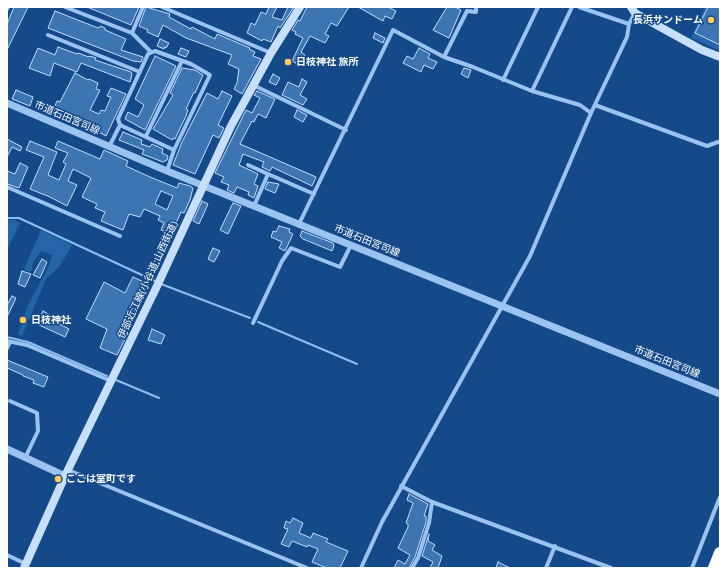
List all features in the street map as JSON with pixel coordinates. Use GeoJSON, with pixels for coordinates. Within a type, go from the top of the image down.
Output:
{"type":"FeatureCollection","features":[{"type":"Feature","properties":{"kind":"highway"},"geometry":{"type":"LineString","coordinates":[[714,568],[720,553]]}},
{"type":"Feature","properties":{"kind":"main road","name":"伊部近江線(小谷道;山西街道)"},"geometry":{"type":"LineString","coordinates":[[25,566],[66,473],[204,184],[253,85],[300,7]]}},
{"type":"Feature","properties":{"kind":"main road"},"geometry":{"type":"LineString","coordinates":[[634,9],[702,50],[720,57]]}},
{"type":"Feature","properties":{"kind":"street"},"geometry":{"type":"LineString","coordinates":[[65,7],[73,8],[132,33],[151,52],[155,51],[190,64],[210,75],[174,150],[167,171]]}},
{"type":"Feature","properties":{"kind":"street"},"geometry":{"type":"LineString","coordinates":[[132,33],[143,7]]}},
{"type":"Feature","properties":{"kind":"street"},"geometry":{"type":"LineString","coordinates":[[162,7],[271,53]]}},
{"type":"Feature","properties":{"kind":"street"},"geometry":{"type":"LineString","coordinates":[[444,58],[467,11],[476,12],[476,7]]}},
{"type":"Feature","properties":{"kind":"street"},"geometry":{"type":"LineString","coordinates":[[503,80],[538,7]]}},
{"type":"Feature","properties":{"kind":"street"},"geometry":{"type":"LineString","coordinates":[[532,91],[572,7]]}},
{"type":"Feature","properties":{"kind":"street"},"geometry":{"type":"LineString","coordinates":[[579,7],[629,24]]}},
{"type":"Feature","properties":{"kind":"street"},"geometry":{"type":"LineString","coordinates":[[361,568],[382,522],[401,486],[530,256],[591,113],[626,37],[634,9]]}},
{"type":"Feature","properties":{"kind":"street"},"geometry":{"type":"LineString","coordinates":[[299,224],[346,130],[393,30],[444,58],[532,91],[580,105],[591,113]]}},
{"type":"Feature","properties":{"kind":"street"},"geometry":{"type":"LineString","coordinates":[[48,35],[140,72]]}},
{"type":"Feature","properties":{"kind":"street"},"geometry":{"type":"LineString","coordinates":[[109,147],[120,125],[118,119],[151,52]]}},
{"type":"Feature","properties":{"kind":"street"},"geometry":{"type":"LineString","coordinates":[[146,136],[182,61]]}},
{"type":"Feature","properties":{"kind":"street"},"geometry":{"type":"LineString","coordinates":[[253,85],[346,130]]}},
{"type":"Feature","properties":{"kind":"street","name":"市道石田宮司線"},"geometry":{"type":"LineString","coordinates":[[7,104],[167,171],[204,184],[254,206],[720,394]]}},
{"type":"Feature","properties":{"kind":"street"},"geometry":{"type":"LineString","coordinates":[[595,105],[707,146],[719,142],[720,136]]}},
{"type":"Feature","properties":{"kind":"street"},"geometry":{"type":"LineString","coordinates":[[120,125],[174,150]]}},
{"type":"Feature","properties":{"kind":"street"},"geometry":{"type":"LineString","coordinates":[[248,165],[314,194]]}},
{"type":"Feature","properties":{"kind":"street"},"geometry":{"type":"LineString","coordinates":[[254,206],[268,174]]}},
{"type":"Feature","properties":{"kind":"street"},"geometry":{"type":"LineString","coordinates":[[7,187],[120,236]]}},
{"type":"Feature","properties":{"kind":"street"},"geometry":{"type":"LineString","coordinates":[[253,323],[282,260],[291,248],[340,267],[351,245]]}},
{"type":"Feature","properties":{"kind":"street"},"geometry":{"type":"LineString","coordinates":[[7,348],[9,341],[27,345],[111,381]]}},
{"type":"Feature","properties":{"kind":"street"},"geometry":{"type":"LineString","coordinates":[[10,402],[37,413],[38,431],[26,456]]}},
{"type":"Feature","properties":{"kind":"street"},"geometry":{"type":"LineString","coordinates":[[7,449],[307,568]]}},
{"type":"Feature","properties":{"kind":"street"},"geometry":{"type":"LineString","coordinates":[[401,486],[432,502],[611,568]]}},
{"type":"Feature","properties":{"kind":"street"},"geometry":{"type":"LineString","coordinates":[[692,568],[720,497]]}},
{"type":"Feature","properties":{"kind":"street"},"geometry":{"type":"LineString","coordinates":[[412,568],[418,558],[429,523],[432,502]]}},
{"type":"Feature","properties":{"kind":"street"},"geometry":{"type":"LineString","coordinates":[[546,568],[554,546]]}},
{"type":"Feature","properties":{"kind":"street"},"geometry":{"type":"LineString","coordinates":[[7,555],[25,566]]}},
{"type":"Feature","properties":{"kind":"shaded area","name":"長浜サンドーム"},"geometry":{"type":"Polygon","coordinates":[[[705,7],[720,7],[720,51],[691,38],[705,7]]]}},
{"type":"Feature","properties":{"kind":"shaded area"},"geometry":{"type":"Polygon","coordinates":[[[7,220],[14,220],[20,223],[7,250],[7,220]]]}},
{"type":"Feature","properties":{"kind":"shaded area"},"geometry":{"type":"Polygon","coordinates":[[[41,230],[72,245],[60,266],[46,279],[22,336],[18,334],[28,305],[49,266],[52,255],[41,251],[33,262],[32,270],[29,272],[24,269],[41,230]]]}},
{"type":"Feature","properties":{"kind":"building"},"geometry":{"type":"Polygon","coordinates":[[[14,7],[28,7],[7,50],[7,24],[14,7]]]}},
{"type":"Feature","properties":{"kind":"building"},"geometry":{"type":"Polygon","coordinates":[[[87,7],[139,7],[131,25],[87,7]]]}},
{"type":"Feature","properties":{"kind":"building"},"geometry":{"type":"Polygon","coordinates":[[[146,7],[170,14],[169,17],[191,29],[192,27],[215,39],[217,34],[250,48],[249,49],[255,52],[253,56],[261,59],[242,94],[234,89],[237,83],[239,69],[228,64],[232,55],[186,38],[163,25],[158,37],[147,32],[148,30],[139,26],[146,7]]]}},
{"type":"Feature","properties":{"kind":"building"},"geometry":{"type":"Polygon","coordinates":[[[269,7],[277,7],[272,17],[282,20],[288,7],[294,7],[280,28],[278,26],[271,42],[263,39],[262,41],[247,33],[251,23],[255,25],[261,12],[266,14],[269,7]]]}},
{"type":"Feature","properties":{"kind":"building"},"geometry":{"type":"Polygon","coordinates":[[[307,7],[349,7],[337,26],[331,23],[325,34],[329,36],[325,43],[310,36],[301,52],[305,55],[299,65],[292,61],[303,38],[295,34],[296,32],[292,30],[298,20],[300,21],[307,7]]]}},
{"type":"Feature","properties":{"kind":"building"},"geometry":{"type":"Polygon","coordinates":[[[358,7],[388,7],[396,11],[392,19],[385,16],[383,21],[358,7]]]}},
{"type":"Feature","properties":{"kind":"building"},"geometry":{"type":"Polygon","coordinates":[[[447,7],[455,7],[461,10],[449,38],[433,30],[447,7]]]}},
{"type":"Feature","properties":{"kind":"building","name":"長浜サンドーム"},"geometry":{"type":"Polygon","coordinates":[[[708,7],[720,7],[720,45],[695,33],[708,7]]]}},
{"type":"Feature","properties":{"kind":"building"},"geometry":{"type":"Polygon","coordinates":[[[55,11],[98,28],[101,26],[105,28],[105,30],[126,39],[121,50],[143,57],[141,62],[133,61],[48,28],[55,11]]]}},
{"type":"Feature","properties":{"kind":"building"},"geometry":{"type":"Polygon","coordinates":[[[375,33],[385,38],[383,43],[373,38],[375,33]]]}},
{"type":"Feature","properties":{"kind":"building"},"geometry":{"type":"Polygon","coordinates":[[[160,39],[169,43],[166,48],[164,47],[164,49],[157,46],[160,39]]]}},
{"type":"Feature","properties":{"kind":"building"},"geometry":{"type":"Polygon","coordinates":[[[58,47],[77,54],[96,58],[95,60],[131,72],[130,82],[81,63],[77,72],[54,63],[50,76],[29,68],[38,48],[55,55],[58,47]]]}},
{"type":"Feature","properties":{"kind":"building"},"geometry":{"type":"Polygon","coordinates":[[[181,48],[189,51],[186,57],[178,54],[181,48]]]}},
{"type":"Feature","properties":{"kind":"building"},"geometry":{"type":"Polygon","coordinates":[[[419,48],[430,54],[428,58],[437,62],[433,69],[424,65],[421,72],[403,63],[407,56],[413,59],[419,48]]]}},
{"type":"Feature","properties":{"kind":"building"},"geometry":{"type":"Polygon","coordinates":[[[155,56],[176,66],[145,130],[125,119],[128,112],[138,117],[144,105],[135,99],[155,56]]]}},
{"type":"Feature","properties":{"kind":"building"},"geometry":{"type":"Polygon","coordinates":[[[182,68],[195,70],[203,75],[186,109],[188,110],[186,116],[175,139],[173,138],[172,140],[153,129],[173,95],[170,93],[182,68]]]}},
{"type":"Feature","properties":{"kind":"building"},"geometry":{"type":"Polygon","coordinates":[[[464,68],[471,70],[468,78],[461,74],[464,68]]]}},
{"type":"Feature","properties":{"kind":"building"},"geometry":{"type":"Polygon","coordinates":[[[75,73],[88,80],[89,79],[98,83],[96,89],[100,90],[90,110],[99,114],[101,110],[105,111],[111,97],[107,96],[111,88],[126,94],[106,136],[93,129],[93,127],[79,121],[78,124],[64,118],[66,115],[53,110],[57,101],[60,102],[75,73]]]}},
{"type":"Feature","properties":{"kind":"building"},"geometry":{"type":"Polygon","coordinates":[[[273,74],[280,78],[276,85],[269,82],[273,74]]]}},
{"type":"Feature","properties":{"kind":"building"},"geometry":{"type":"Polygon","coordinates":[[[302,79],[307,82],[300,95],[307,99],[303,105],[282,95],[288,82],[299,87],[302,79]]]}},
{"type":"Feature","properties":{"kind":"building"},"geometry":{"type":"Polygon","coordinates":[[[16,90],[33,97],[30,106],[12,99],[16,90]]]}},
{"type":"Feature","properties":{"kind":"building"},"geometry":{"type":"Polygon","coordinates":[[[222,91],[232,96],[218,125],[224,128],[219,138],[213,135],[195,174],[173,165],[182,142],[207,93],[218,99],[222,91]]]}},
{"type":"Feature","properties":{"kind":"building"},"geometry":{"type":"Polygon","coordinates":[[[257,91],[275,99],[266,118],[258,114],[254,122],[252,121],[240,144],[316,177],[312,186],[272,167],[270,171],[262,167],[264,162],[243,154],[239,165],[258,174],[254,184],[258,186],[254,198],[248,195],[249,192],[237,187],[234,193],[227,190],[229,185],[221,182],[224,177],[215,173],[246,110],[252,113],[260,98],[254,95],[257,91]]]}},
{"type":"Feature","properties":{"kind":"building"},"geometry":{"type":"Polygon","coordinates":[[[297,110],[307,115],[303,122],[294,117],[297,110]]]}},
{"type":"Feature","properties":{"kind":"building"},"geometry":{"type":"Polygon","coordinates":[[[123,132],[142,140],[141,144],[150,147],[152,144],[163,149],[162,153],[168,156],[167,160],[163,162],[142,154],[144,150],[119,140],[123,132]]]}},
{"type":"Feature","properties":{"kind":"building"},"geometry":{"type":"Polygon","coordinates":[[[7,139],[22,147],[20,151],[12,147],[7,157],[7,139]]]}},
{"type":"Feature","properties":{"kind":"building"},"geometry":{"type":"Polygon","coordinates":[[[30,141],[57,152],[48,175],[59,180],[66,164],[63,162],[68,153],[55,148],[58,141],[100,159],[104,150],[128,161],[126,166],[150,177],[177,188],[179,183],[190,186],[193,188],[190,200],[184,213],[181,212],[176,223],[173,222],[169,233],[161,230],[164,223],[158,220],[160,216],[144,209],[140,217],[129,214],[123,230],[101,221],[105,212],[95,208],[97,204],[82,197],[91,178],[73,169],[68,181],[77,185],[67,206],[30,189],[44,157],[26,150],[30,141]],[[161,191],[155,204],[167,210],[173,196],[161,191]]]}},
{"type":"Feature","properties":{"kind":"building"},"geometry":{"type":"Polygon","coordinates":[[[20,163],[28,167],[19,188],[7,184],[7,171],[15,174],[20,163]]]}},
{"type":"Feature","properties":{"kind":"building"},"geometry":{"type":"Polygon","coordinates":[[[268,182],[279,184],[275,193],[265,189],[268,182]]]}},
{"type":"Feature","properties":{"kind":"building"},"geometry":{"type":"Polygon","coordinates":[[[202,201],[208,204],[199,224],[193,221],[202,201]]]}},
{"type":"Feature","properties":{"kind":"building"},"geometry":{"type":"Polygon","coordinates":[[[233,203],[241,206],[228,234],[220,230],[233,203]]]}},
{"type":"Feature","properties":{"kind":"building"},"geometry":{"type":"Polygon","coordinates":[[[279,226],[290,229],[289,232],[293,234],[285,251],[279,248],[282,242],[271,237],[273,231],[276,232],[279,226]]]}},
{"type":"Feature","properties":{"kind":"building"},"geometry":{"type":"Polygon","coordinates":[[[302,231],[333,243],[334,246],[332,251],[303,239],[300,236],[302,231]]]}},
{"type":"Feature","properties":{"kind":"building"},"geometry":{"type":"Polygon","coordinates":[[[213,248],[220,251],[214,262],[208,259],[213,248]]]}},
{"type":"Feature","properties":{"kind":"building"},"geometry":{"type":"Polygon","coordinates":[[[42,259],[47,262],[40,278],[33,275],[42,259]]]}},
{"type":"Feature","properties":{"kind":"building"},"geometry":{"type":"Polygon","coordinates":[[[22,271],[31,274],[25,287],[18,284],[22,271]]]}},
{"type":"Feature","properties":{"kind":"building"},"geometry":{"type":"Polygon","coordinates":[[[133,277],[148,284],[126,331],[128,333],[117,355],[100,348],[107,329],[86,319],[104,282],[125,293],[133,277]]]}},
{"type":"Feature","properties":{"kind":"building"},"geometry":{"type":"Polygon","coordinates":[[[12,296],[16,298],[7,317],[7,305],[12,296]]]}},
{"type":"Feature","properties":{"kind":"building"},"geometry":{"type":"Polygon","coordinates":[[[43,311],[50,315],[48,318],[69,329],[65,337],[37,324],[43,311]]]}},
{"type":"Feature","properties":{"kind":"building"},"geometry":{"type":"Polygon","coordinates":[[[152,329],[165,335],[161,344],[148,340],[152,329]]]}},
{"type":"Feature","properties":{"kind":"building"},"geometry":{"type":"Polygon","coordinates":[[[7,360],[48,377],[44,387],[33,383],[34,380],[7,368],[7,360]]]}},
{"type":"Feature","properties":{"kind":"building"},"geometry":{"type":"Polygon","coordinates":[[[409,494],[428,504],[424,516],[426,516],[426,522],[415,557],[409,568],[394,568],[398,560],[405,564],[410,555],[398,548],[408,527],[408,524],[406,523],[413,503],[407,500],[409,494]]]}},
{"type":"Feature","properties":{"kind":"building"},"geometry":{"type":"Polygon","coordinates":[[[293,518],[303,523],[299,533],[311,538],[313,533],[328,539],[326,542],[348,551],[340,568],[327,568],[312,562],[318,549],[308,545],[307,547],[292,541],[289,547],[281,544],[288,529],[284,528],[286,521],[290,523],[293,518]]]}},
{"type":"Feature","properties":{"kind":"building"},"geometry":{"type":"Polygon","coordinates":[[[429,534],[428,541],[435,545],[432,550],[442,556],[438,568],[430,568],[433,562],[422,556],[429,534]]]}},
{"type":"Feature","properties":{"kind":"building"},"geometry":{"type":"Polygon","coordinates":[[[498,562],[510,568],[496,568],[498,562]]]}},
{"type":"Feature","properties":{"kind":"waterway"},"geometry":{"type":"LineString","coordinates":[[7,218],[19,218],[157,282]]}},
{"type":"Feature","properties":{"kind":"waterway"},"geometry":{"type":"LineString","coordinates":[[161,284],[250,318]]}},
{"type":"Feature","properties":{"kind":"waterway"},"geometry":{"type":"LineString","coordinates":[[258,322],[357,364]]}},
{"type":"Feature","properties":{"kind":"waterway"},"geometry":{"type":"LineString","coordinates":[[7,337],[28,342],[107,376]]}},
{"type":"Feature","properties":{"kind":"waterway"},"geometry":{"type":"LineString","coordinates":[[116,380],[159,398]]}},
{"type":"Feature","properties":{"kind":"place","name":"長浜サンドーム"},"geometry":{"type":"Point","coordinates":[711,20]}},
{"type":"Feature","properties":{"kind":"place","name":"日枝神社 旅所"},"geometry":{"type":"Point","coordinates":[288,62]}},
{"type":"Feature","properties":{"kind":"place","name":"日枝神社"},"geometry":{"type":"Point","coordinates":[23,320]}},
{"type":"Feature","properties":{"kind":"place","name":"ここは室町です"},"geometry":{"type":"Point","coordinates":[58,479]}}]}
